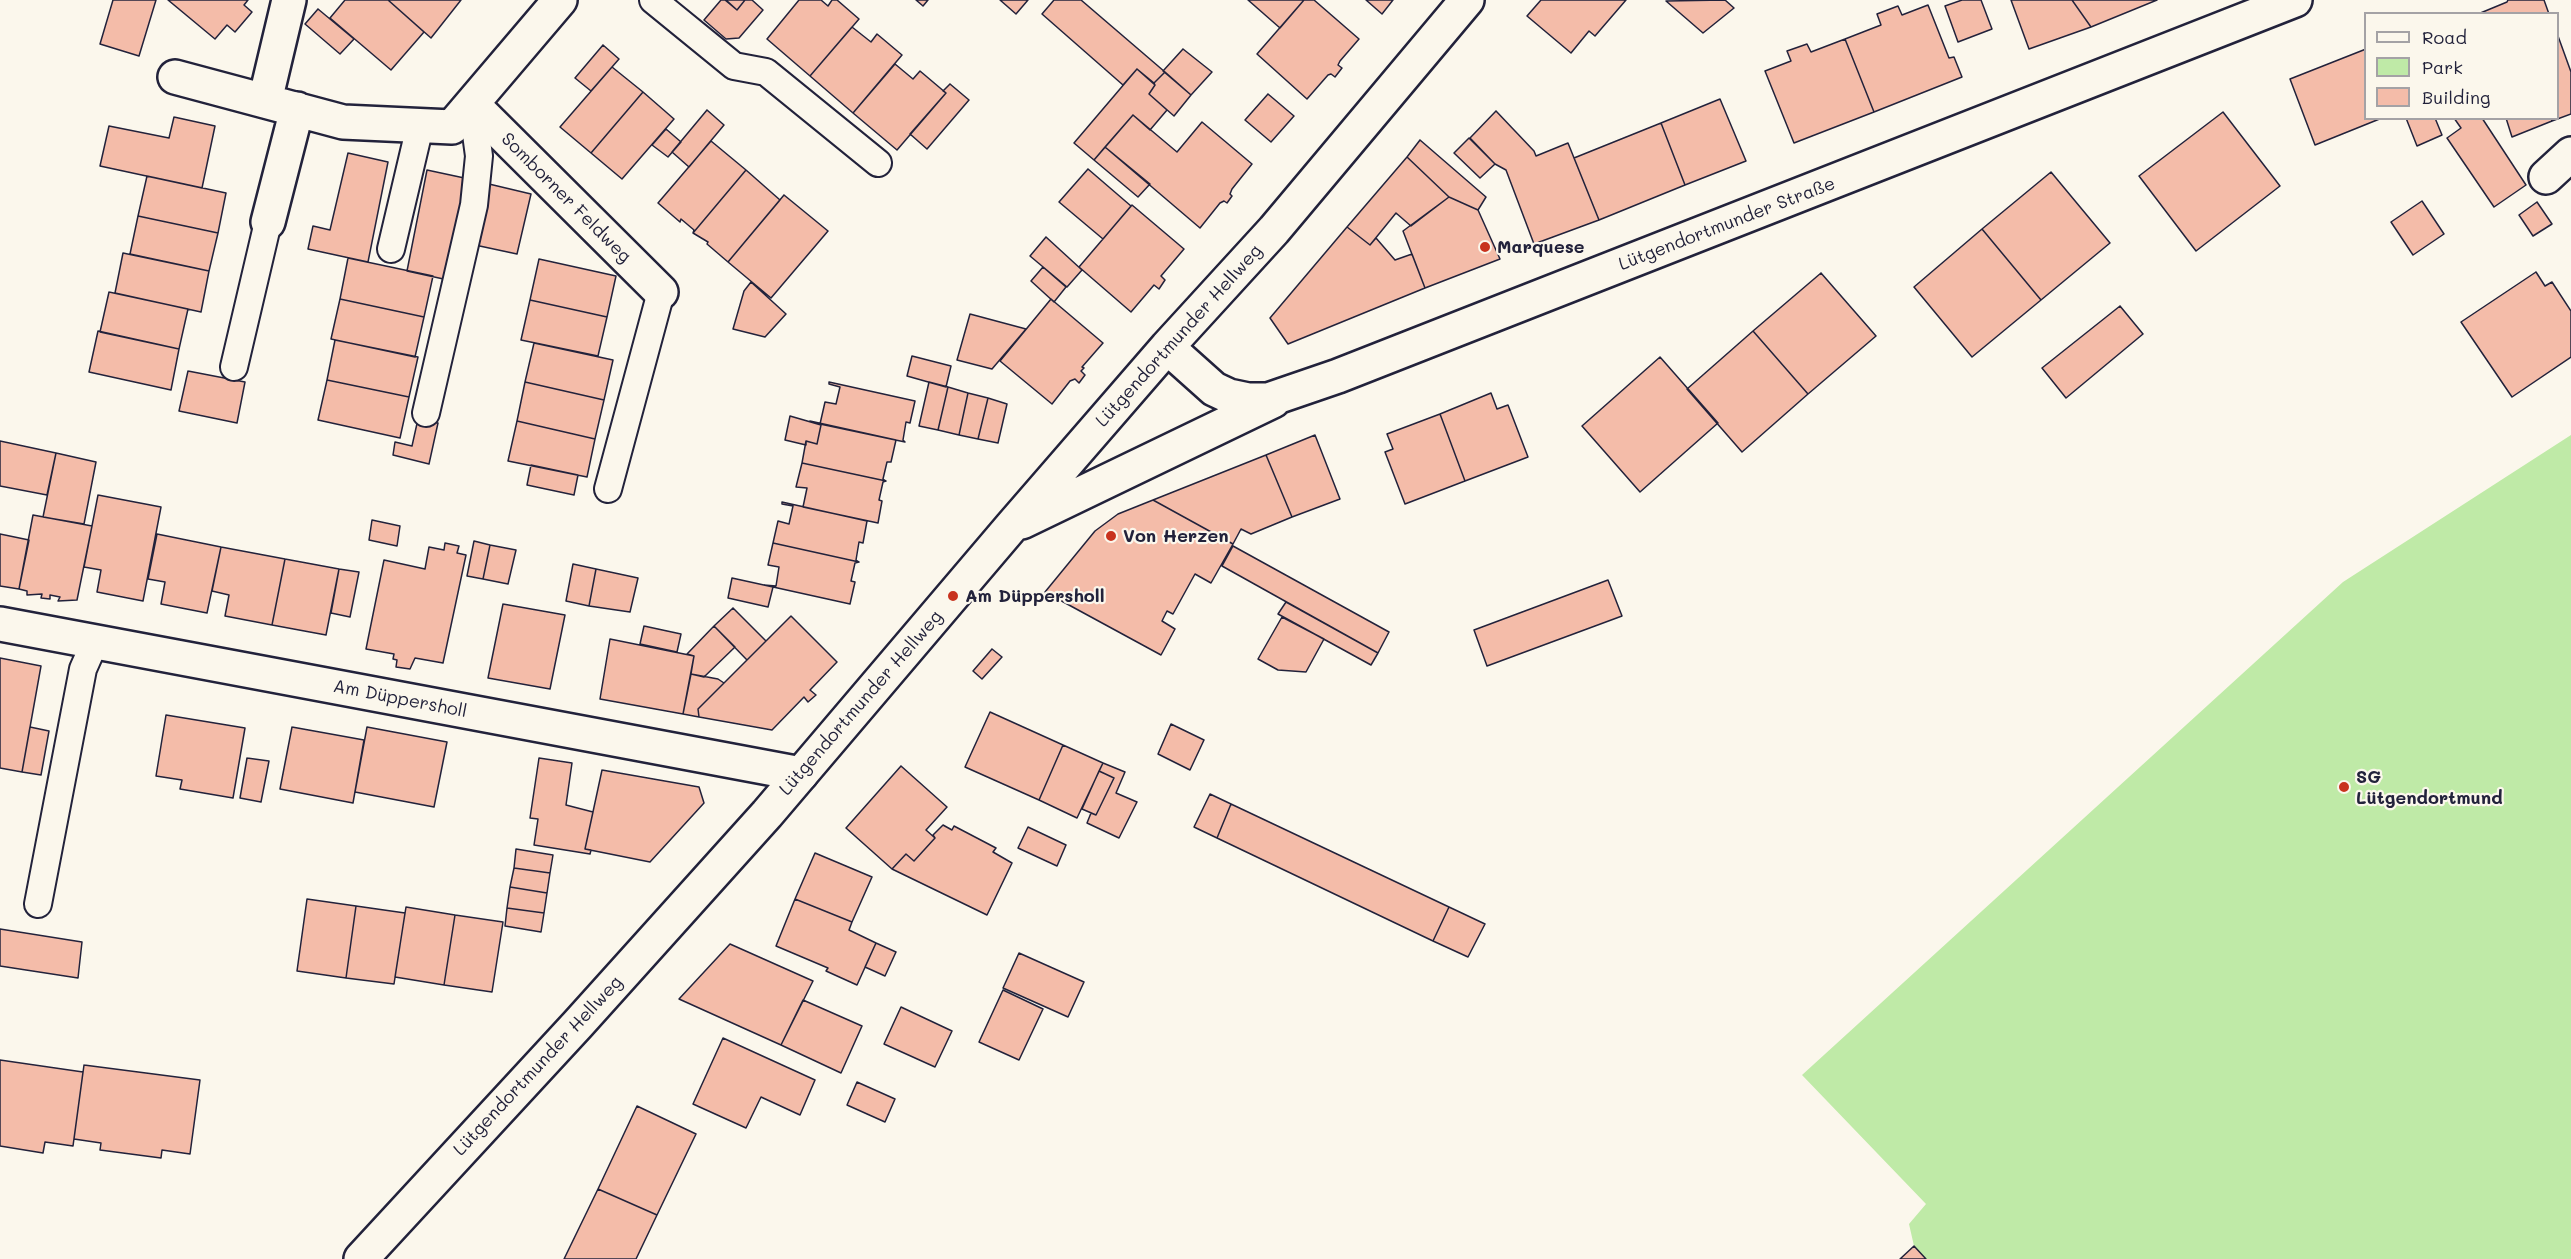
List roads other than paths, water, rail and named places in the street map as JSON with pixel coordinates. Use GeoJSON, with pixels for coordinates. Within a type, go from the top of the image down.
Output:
{"type":"FeatureCollection","features":[{"type":"Feature","properties":{"kind":"street"},"geometry":{"type":"LineString","coordinates":[[265,101],[289,0]]}},
{"type":"Feature","properties":{"kind":"street"},"geometry":{"type":"LineString","coordinates":[[175,77],[343,122],[452,127],[560,0]]}},
{"type":"Feature","properties":{"kind":"street","name":"Lütgendortmunder Hellweg"},"geometry":{"type":"LineString","coordinates":[[361,1259],[578,1024],[801,774],[1167,347],[1274,230],[1467,0]]}},
{"type":"Feature","properties":{"kind":"street","name":"Lütgendortmunder Straße"},"geometry":{"type":"LineString","coordinates":[[1167,347],[1201,379],[1229,396],[1248,400],[1268,400],[1338,376],[2295,0]]}},
{"type":"Feature","properties":{"kind":"street","name":"Somborner Feldweg"},"geometry":{"type":"LineString","coordinates":[[472,104],[661,292]]}},
{"type":"Feature","properties":{"kind":"street"},"geometry":{"type":"LineString","coordinates":[[268,222],[297,109]]}},
{"type":"Feature","properties":{"kind":"street"},"geometry":{"type":"LineString","coordinates":[[2546,177],[2571,154]]}},
{"type":"Feature","properties":{"kind":"street"},"geometry":{"type":"LineString","coordinates":[[1011,527],[1148,463],[1288,393]]}},
{"type":"Feature","properties":{"kind":"street","name":"Am Düppersholl"},"geometry":{"type":"LineString","coordinates":[[0,624],[801,774]]}},
{"type":"Feature","properties":{"kind":"lane"},"geometry":{"type":"LineString","coordinates":[[653,0],[734,66],[766,72],[878,163]]}},
{"type":"Feature","properties":{"kind":"lane"},"geometry":{"type":"LineString","coordinates":[[426,413],[474,205],[479,156],[472,104]]}},
{"type":"Feature","properties":{"kind":"lane"},"geometry":{"type":"LineString","coordinates":[[391,249],[420,126]]}},
{"type":"Feature","properties":{"kind":"lane"},"geometry":{"type":"LineString","coordinates":[[234,367],[268,222]]}},
{"type":"Feature","properties":{"kind":"lane"},"geometry":{"type":"LineString","coordinates":[[608,489],[661,292]]}},
{"type":"Feature","properties":{"kind":"lane"},"geometry":{"type":"LineString","coordinates":[[38,904],[83,669],[95,642]]}},
{"type":"Feature","properties":{"kind":"place","name":"Marquese"},"geometry":{"type":"Point","coordinates":[1485,247]}},
{"type":"Feature","properties":{"kind":"place","name":"Von Herzen"},"geometry":{"type":"Point","coordinates":[1111,536]}},
{"type":"Feature","properties":{"kind":"place","name":"Am Düppersholl"},"geometry":{"type":"Point","coordinates":[953,596]}},
{"type":"Feature","properties":{"kind":"place","name":"SG Lütgendortmund"},"geometry":{"type":"Point","coordinates":[2344,787]}}]}
